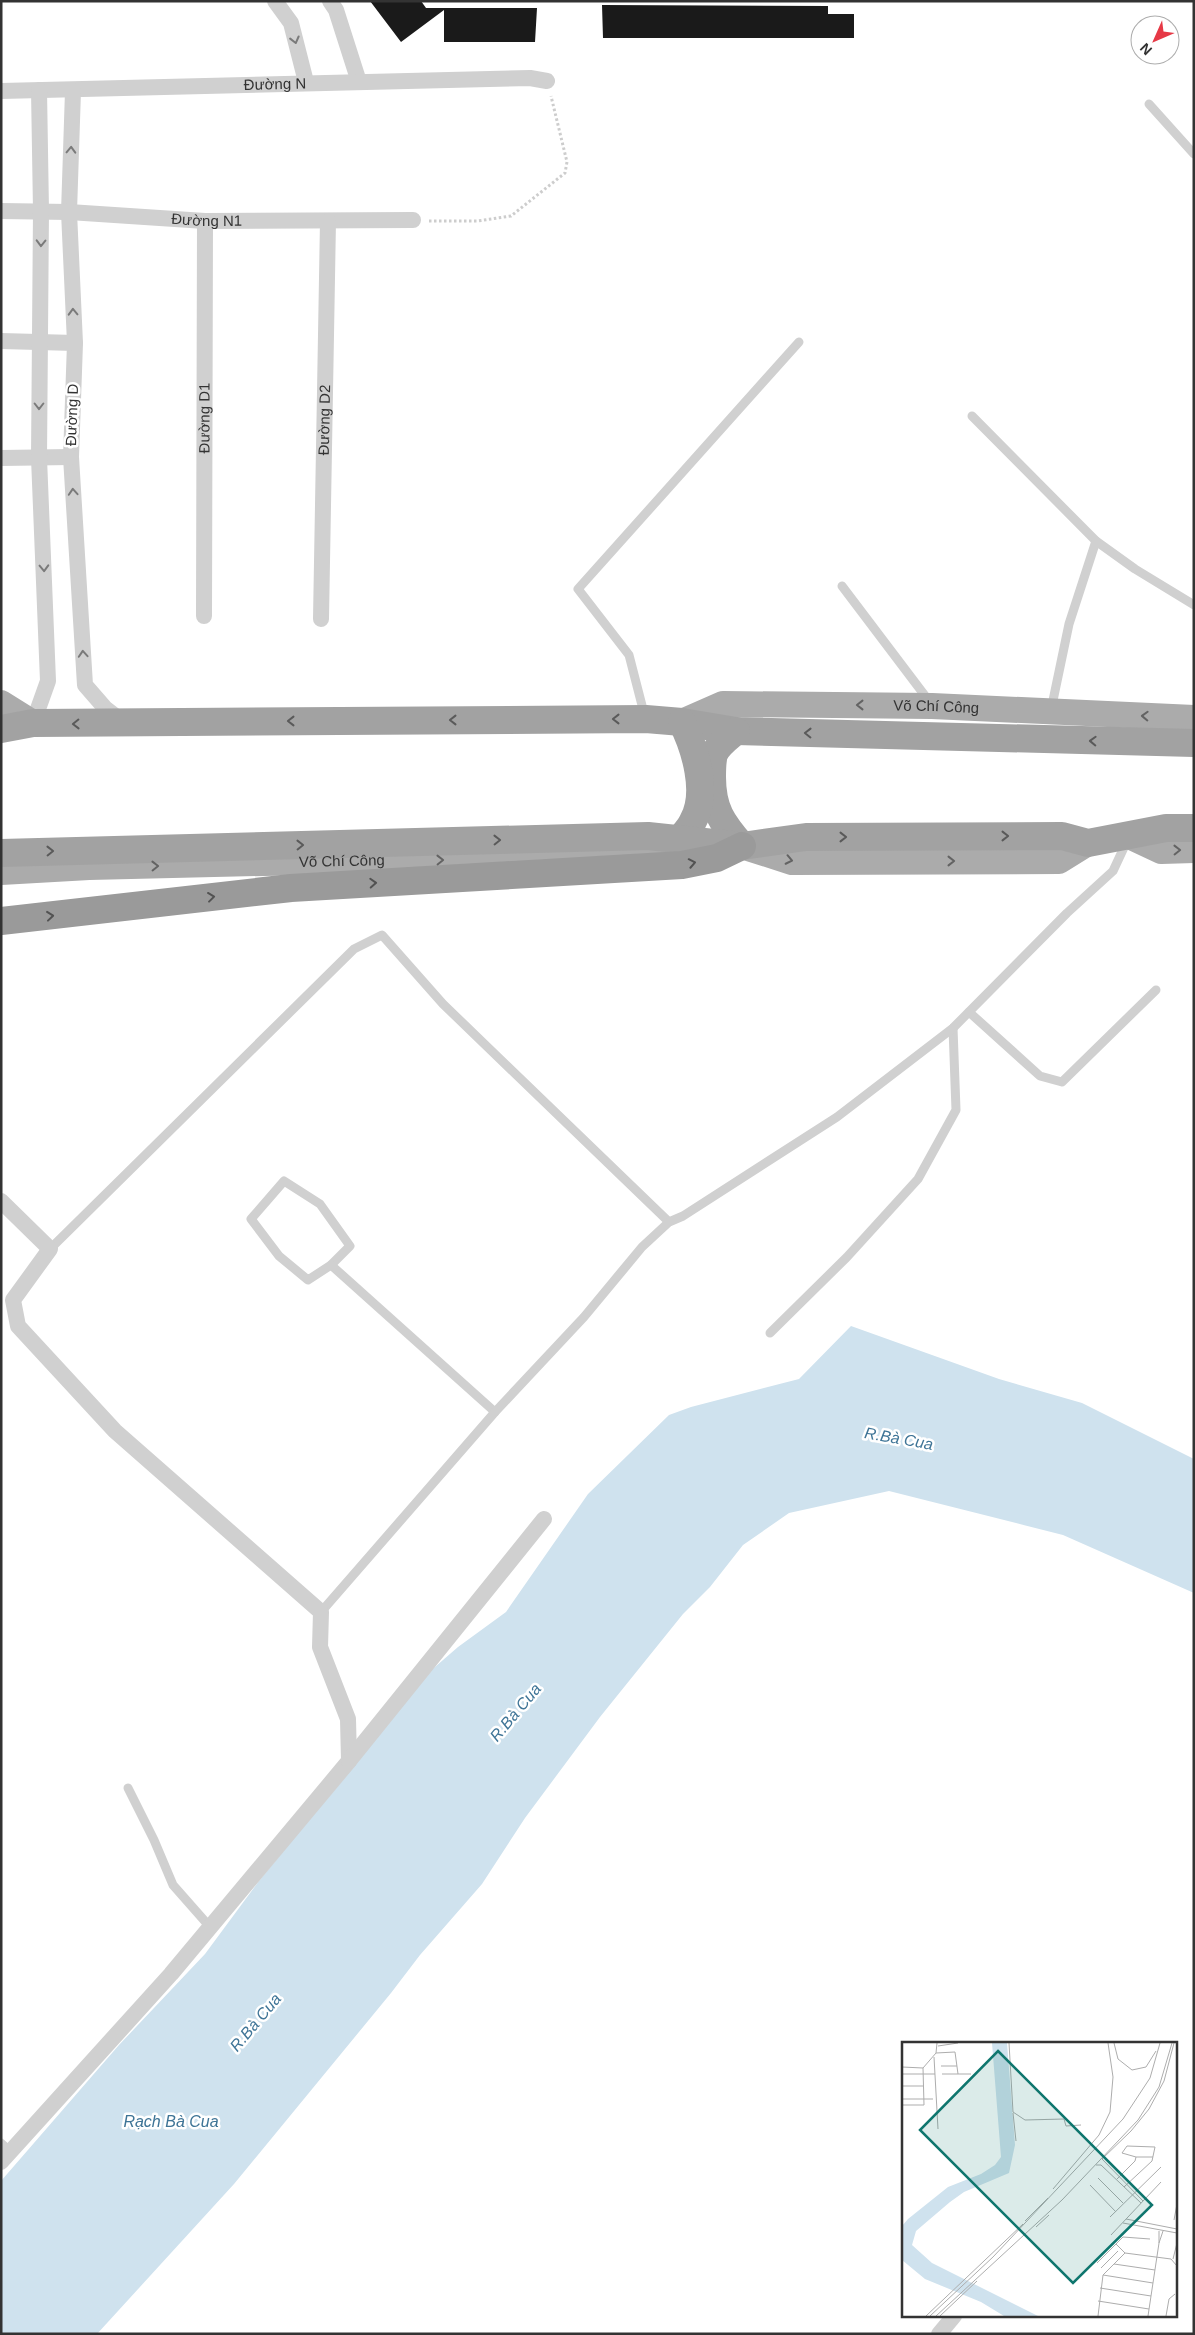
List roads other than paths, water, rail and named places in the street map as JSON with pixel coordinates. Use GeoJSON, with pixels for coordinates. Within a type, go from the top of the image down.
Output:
{"type":"FeatureCollection","features":[{"type":"Feature","properties":{"kind":"highway","name":"Võ Chí Công"},"geometry":{"type":"LineString","coordinates":[[1,728],[33,723],[646,719],[682,722],[736,731],[1194,743]]}},
{"type":"Feature","properties":{"kind":"highway"},"geometry":{"type":"LineString","coordinates":[[679,840],[694,820],[698,804],[699,787],[699,767],[693,745],[682,722]]}},
{"type":"Feature","properties":{"kind":"highway"},"geometry":{"type":"LineString","coordinates":[[1,922],[291,888],[682,865],[717,858],[742,846],[726,828],[715,809],[712,789],[712,768],[715,753],[736,731]]}},
{"type":"Feature","properties":{"kind":"highway","name":"Võ Chí Công"},"geometry":{"type":"LineString","coordinates":[[1,853],[648,836],[742,846],[806,837],[1062,836],[1088,843],[1166,828],[1194,828]]}},
{"type":"Feature","properties":{"kind":"main road"},"geometry":{"type":"LineString","coordinates":[[1,703],[33,723]]}},
{"type":"Feature","properties":{"kind":"main road","name":"Võ Chí Công"},"geometry":{"type":"LineString","coordinates":[[682,722],[723,704],[932,706],[1194,718]]}},
{"type":"Feature","properties":{"kind":"main road"},"geometry":{"type":"LineString","coordinates":[[932,706],[932,736]]}},
{"type":"Feature","properties":{"kind":"main road"},"geometry":{"type":"LineString","coordinates":[[1045,739],[1050,712]]}},
{"type":"Feature","properties":{"kind":"main road"},"geometry":{"type":"LineString","coordinates":[[1129,836],[1161,851],[1194,850]]}},
{"type":"Feature","properties":{"kind":"main road","name":"Võ Chí Công"},"geometry":{"type":"LineString","coordinates":[[1,872],[89,867],[644,854],[666,850],[679,840]]}},
{"type":"Feature","properties":{"kind":"street"},"geometry":{"type":"LineString","coordinates":[[275,1],[291,23],[306,82]]}},
{"type":"Feature","properties":{"kind":"street"},"geometry":{"type":"LineString","coordinates":[[330,1],[336,10],[358,82]]}},
{"type":"Feature","properties":{"kind":"street","name":"Đường N"},"geometry":{"type":"LineString","coordinates":[[1,91],[73,91],[306,82],[530,78],[547,81]]}},
{"type":"Feature","properties":{"kind":"street"},"geometry":{"type":"LineString","coordinates":[[33,723],[48,681],[39,458],[41,211],[38,90]]}},
{"type":"Feature","properties":{"kind":"street","name":"Đường D"},"geometry":{"type":"LineString","coordinates":[[73,91],[69,212],[75,342],[70,457],[85,685],[105,708],[123,722]]}},
{"type":"Feature","properties":{"kind":"street","name":"Đường N1"},"geometry":{"type":"LineString","coordinates":[[1,211],[69,212],[205,221],[413,220]]}},
{"type":"Feature","properties":{"kind":"street","name":"Đường D1"},"geometry":{"type":"LineString","coordinates":[[204,616],[205,221]]}},
{"type":"Feature","properties":{"kind":"street","name":"Đường D2"},"geometry":{"type":"LineString","coordinates":[[321,619],[328,221]]}},
{"type":"Feature","properties":{"kind":"street"},"geometry":{"type":"LineString","coordinates":[[1,341],[75,342]]}},
{"type":"Feature","properties":{"kind":"street"},"geometry":{"type":"LineString","coordinates":[[1,458],[70,457]]}},
{"type":"Feature","properties":{"kind":"street"},"geometry":{"type":"LineString","coordinates":[[1,1202],[50,1249],[13,1300],[18,1326],[115,1431],[321,1612],[320,1647],[348,1719],[349,1762]]}},
{"type":"Feature","properties":{"kind":"street"},"geometry":{"type":"LineString","coordinates":[[4,2153],[171,1974],[349,1762],[544,1519]]}},
{"type":"Feature","properties":{"kind":"street"},"geometry":{"type":"LineString","coordinates":[[939,2334],[952,2318]]}},
{"type":"Feature","properties":{"kind":"lane"},"geometry":{"type":"LineString","coordinates":[[1149,104],[1194,154]]}},
{"type":"Feature","properties":{"kind":"lane"},"geometry":{"type":"LineString","coordinates":[[646,719],[629,656],[578,589],[799,342]]}},
{"type":"Feature","properties":{"kind":"lane"},"geometry":{"type":"LineString","coordinates":[[972,416],[1096,541],[1194,605]]}},
{"type":"Feature","properties":{"kind":"lane"},"geometry":{"type":"LineString","coordinates":[[1050,712],[1069,624],[1096,541]]}},
{"type":"Feature","properties":{"kind":"lane"},"geometry":{"type":"LineString","coordinates":[[842,586],[932,706]]}},
{"type":"Feature","properties":{"kind":"lane"},"geometry":{"type":"LineString","coordinates":[[321,1612],[494,1412],[584,1317],[642,1248],[669,1222],[683,1216],[837,1117],[953,1028],[1067,913],[1113,871],[1129,836]]}},
{"type":"Feature","properties":{"kind":"lane"},"geometry":{"type":"LineString","coordinates":[[50,1249],[354,949],[382,935],[443,1004],[669,1222]]}},
{"type":"Feature","properties":{"kind":"lane"},"geometry":{"type":"LineString","coordinates":[[969,1012],[1040,1076],[1062,1082],[1156,990]]}},
{"type":"Feature","properties":{"kind":"lane"},"geometry":{"type":"LineString","coordinates":[[770,1333],[847,1257],[918,1179],[956,1110],[953,1028]]}},
{"type":"Feature","properties":{"kind":"lane"},"geometry":{"type":"LineString","coordinates":[[284,1181],[320,1204],[350,1246],[331,1265],[308,1280],[279,1256],[251,1219],[284,1181]]}},
{"type":"Feature","properties":{"kind":"lane"},"geometry":{"type":"LineString","coordinates":[[331,1265],[494,1412]]}},
{"type":"Feature","properties":{"kind":"lane"},"geometry":{"type":"LineString","coordinates":[[128,1788],[154,1840],[173,1885],[210,1927]]}},
{"type":"Feature","properties":{"kind":"water","name":"Rạch Bà Cua"},"geometry":{"type":"Polygon","coordinates":[[[851,1326],[999,1379],[1082,1403],[1194,1459],[1194,1593],[1063,1535],[889,1491],[789,1513],[743,1545],[710,1587],[683,1614],[600,1717],[525,1818],[482,1884],[420,1955],[234,2184],[97,2334],[1,2334],[1,2181],[119,2045],[205,1954],[259,1881],[428,1673],[458,1647],[506,1612],[588,1494],[669,1415],[691,1407],[799,1379],[851,1326]]]}},
{"type":"Feature","properties":{"kind":"water label","name":"R.Bà Cua"},"geometry":{"type":"Point","coordinates":[899,1438]}},
{"type":"Feature","properties":{"kind":"water label","name":"R.Bà Cua"},"geometry":{"type":"Point","coordinates":[515,1712]}},
{"type":"Feature","properties":{"kind":"water label","name":"R.Bà Cua"},"geometry":{"type":"Point","coordinates":[255,2022]}}]}
